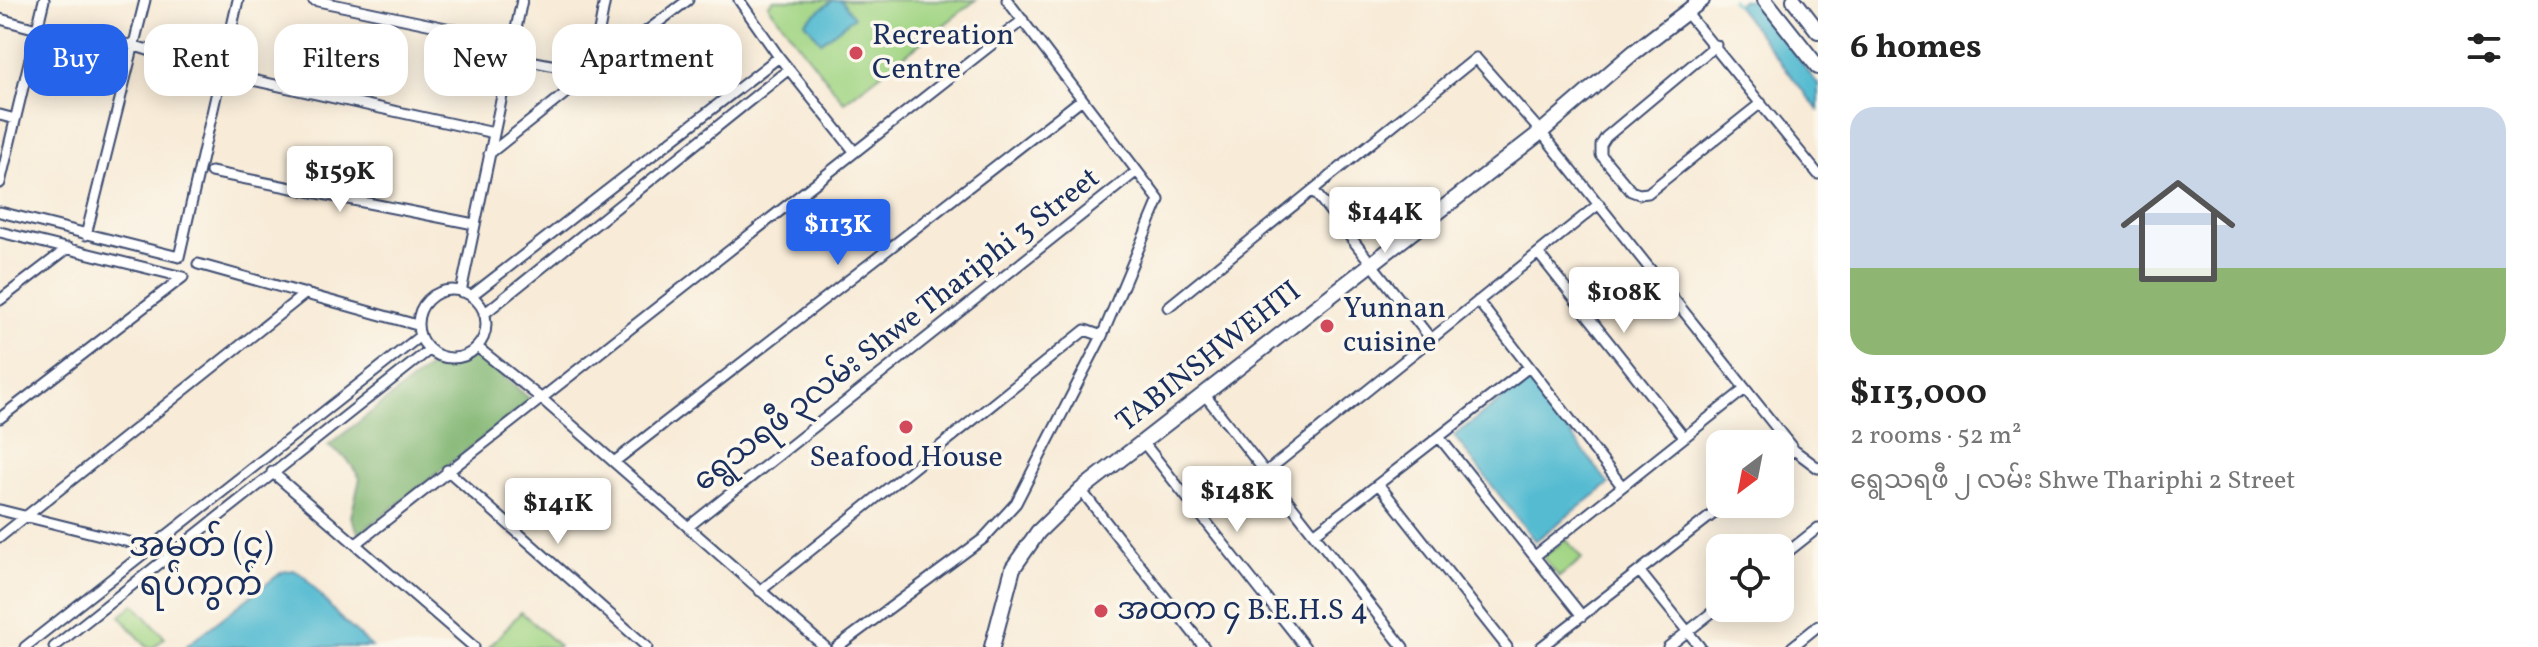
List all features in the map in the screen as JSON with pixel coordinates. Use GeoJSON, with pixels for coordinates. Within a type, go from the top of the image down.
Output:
{"type":"FeatureCollection","features":[{"type":"Feature","properties":{"kind":"main road","name":"TABINSHWEHTI"},"geometry":{"type":"LineString","coordinates":[[992,647],[1013,568],[1038,532],[1081,490],[1541,132],[1633,53],[1702,0]]}},
{"type":"Feature","properties":{"kind":"main road"},"geometry":{"type":"LineString","coordinates":[[1765,0],[1818,67]]}},
{"type":"Feature","properties":{"kind":"main road"},"geometry":{"type":"LineString","coordinates":[[1795,1],[1818,31]]}},
{"type":"Feature","properties":{"kind":"street"},"geometry":{"type":"LineString","coordinates":[[38,24],[44,0]]}},
{"type":"Feature","properties":{"kind":"street"},"geometry":{"type":"LineString","coordinates":[[86,235],[145,0]]}},
{"type":"Feature","properties":{"kind":"street"},"geometry":{"type":"LineString","coordinates":[[232,24],[238,0]]}},
{"type":"Feature","properties":{"kind":"street"},"geometry":{"type":"LineString","coordinates":[[313,0],[427,24]]}},
{"type":"Feature","properties":{"kind":"street"},"geometry":{"type":"LineString","coordinates":[[517,24],[522,0]]}},
{"type":"Feature","properties":{"kind":"street"},"geometry":{"type":"LineString","coordinates":[[600,24],[605,0]]}},
{"type":"Feature","properties":{"kind":"street"},"geometry":{"type":"LineString","coordinates":[[656,24],[688,0]]}},
{"type":"Feature","properties":{"kind":"street"},"geometry":{"type":"LineString","coordinates":[[739,0],[779,57],[854,151]]}},
{"type":"Feature","properties":{"kind":"street"},"geometry":{"type":"LineString","coordinates":[[837,647],[983,539],[1016,503],[1102,336],[1159,200],[1012,2]]}},
{"type":"Feature","properties":{"kind":"street"},"geometry":{"type":"LineString","coordinates":[[1685,11],[1716,45],[1818,174]]}},
{"type":"Feature","properties":{"kind":"street"},"geometry":{"type":"LineString","coordinates":[[0,19],[24,24]]}},
{"type":"Feature","properties":{"kind":"street"},"geometry":{"type":"LineString","coordinates":[[356,544],[1023,20]]}},
{"type":"Feature","properties":{"kind":"street"},"geometry":{"type":"LineString","coordinates":[[128,45],[144,49]]}},
{"type":"Feature","properties":{"kind":"street"},"geometry":{"type":"LineString","coordinates":[[1716,45],[1606,137],[1601,145],[1601,155],[1631,191],[1648,193],[1761,103]]}},
{"type":"Feature","properties":{"kind":"street"},"geometry":{"type":"LineString","coordinates":[[471,296],[779,57]]}},
{"type":"Feature","properties":{"kind":"street"},"geometry":{"type":"LineString","coordinates":[[1168,307],[1476,58],[1541,132],[1778,430]]}},
{"type":"Feature","properties":{"kind":"street"},"geometry":{"type":"LineString","coordinates":[[484,314],[789,69]]}},
{"type":"Feature","properties":{"kind":"street"},"geometry":{"type":"LineString","coordinates":[[0,183],[24,81]]}},
{"type":"Feature","properties":{"kind":"street"},"geometry":{"type":"LineString","coordinates":[[258,81],[494,133]]}},
{"type":"Feature","properties":{"kind":"street"},"geometry":{"type":"LineString","coordinates":[[0,212],[179,257],[216,96]]}},
{"type":"Feature","properties":{"kind":"street"},"geometry":{"type":"LineString","coordinates":[[461,292],[502,96]]}},
{"type":"Feature","properties":{"kind":"street"},"geometry":{"type":"LineString","coordinates":[[489,154],[562,96]]}},
{"type":"Feature","properties":{"kind":"street"},"geometry":{"type":"LineString","coordinates":[[614,462],[1082,99]]}},
{"type":"Feature","properties":{"kind":"street"},"geometry":{"type":"LineString","coordinates":[[0,115],[15,119]]}},
{"type":"Feature","properties":{"kind":"street","name":"ရွေသရဖီ ၃လမ်း Shwe Thariphi 3 Street"},"geometry":{"type":"LineString","coordinates":[[688,527],[1137,171]]}},
{"type":"Feature","properties":{"kind":"street"},"geometry":{"type":"LineString","coordinates":[[211,172],[474,224]]}},
{"type":"Feature","properties":{"kind":"street"},"geometry":{"type":"LineString","coordinates":[[1314,191],[1431,339]]}},
{"type":"Feature","properties":{"kind":"street"},"geometry":{"type":"LineString","coordinates":[[1266,472],[1599,204]]}},
{"type":"Feature","properties":{"kind":"street"},"geometry":{"type":"LineString","coordinates":[[0,232],[183,277],[0,418]]}},
{"type":"Feature","properties":{"kind":"street"},"geometry":{"type":"LineString","coordinates":[[0,300],[68,248]]}},
{"type":"Feature","properties":{"kind":"street"},"geometry":{"type":"LineString","coordinates":[[1538,253],[1684,437]]}},
{"type":"Feature","properties":{"kind":"street"},"geometry":{"type":"LineString","coordinates":[[198,264],[417,325]]}},
{"type":"Feature","properties":{"kind":"street"},"geometry":{"type":"LineString","coordinates":[[445,290],[471,296],[484,314],[486,325],[477,347],[463,357],[451,358],[429,350],[417,325],[425,302],[445,290]]}},
{"type":"Feature","properties":{"kind":"street"},"geometry":{"type":"LineString","coordinates":[[0,537],[306,293]]}},
{"type":"Feature","properties":{"kind":"street"},"geometry":{"type":"LineString","coordinates":[[1478,301],[1622,486]]}},
{"type":"Feature","properties":{"kind":"street"},"geometry":{"type":"LineString","coordinates":[[760,591],[1085,330],[1102,336]]}},
{"type":"Feature","properties":{"kind":"street"},"geometry":{"type":"LineString","coordinates":[[25,647],[420,336]]}},
{"type":"Feature","properties":{"kind":"street"},"geometry":{"type":"LineString","coordinates":[[477,347],[542,399],[825,647]]}},
{"type":"Feature","properties":{"kind":"street"},"geometry":{"type":"LineString","coordinates":[[54,647],[429,350]]}},
{"type":"Feature","properties":{"kind":"street"},"geometry":{"type":"LineString","coordinates":[[1314,534],[1529,367]]}},
{"type":"Feature","properties":{"kind":"street"},"geometry":{"type":"LineString","coordinates":[[1535,556],[1745,389]]}},
{"type":"Feature","properties":{"kind":"street"},"geometry":{"type":"LineString","coordinates":[[1204,394],[1403,647]]}},
{"type":"Feature","properties":{"kind":"street"},"geometry":{"type":"LineString","coordinates":[[1439,437],[1582,616]]}},
{"type":"Feature","properties":{"kind":"street"},"geometry":{"type":"LineString","coordinates":[[1143,442],[1305,647]]}},
{"type":"Feature","properties":{"kind":"street"},"geometry":{"type":"LineString","coordinates":[[1794,450],[1818,468]]}},
{"type":"Feature","properties":{"kind":"street"},"geometry":{"type":"LineString","coordinates":[[447,470],[647,647]]}},
{"type":"Feature","properties":{"kind":"street"},"geometry":{"type":"LineString","coordinates":[[272,472],[474,647]]}},
{"type":"Feature","properties":{"kind":"street"},"geometry":{"type":"LineString","coordinates":[[1379,485],[1507,647]]}},
{"type":"Feature","properties":{"kind":"street"},"geometry":{"type":"LineString","coordinates":[[1081,490],[1204,647]]}},
{"type":"Feature","properties":{"kind":"street"},"geometry":{"type":"LineString","coordinates":[[0,510],[173,553]]}},
{"type":"Feature","properties":{"kind":"street"},"geometry":{"type":"LineString","coordinates":[[1541,647],[1708,518]]}},
{"type":"Feature","properties":{"kind":"street"},"geometry":{"type":"LineString","coordinates":[[1794,547],[1818,528]]}},
{"type":"Feature","properties":{"kind":"street"},"geometry":{"type":"LineString","coordinates":[[1640,572],[1700,647]]}},
{"type":"Feature","properties":{"kind":"street"},"geometry":{"type":"LineString","coordinates":[[1668,647],[1706,617]]}},
{"type":"Feature","properties":{"kind":"street"},"geometry":{"type":"LineString","coordinates":[[1792,647],[1818,626]]}},
{"type":"Feature","properties":{"kind":"green space","name":"Recreation Centre"},"geometry":{"type":"Polygon","coordinates":[[[774,0],[976,0],[844,102],[768,5],[774,0]]]}},
{"type":"Feature","properties":{"kind":"green space"},"geometry":{"type":"Polygon","coordinates":[[[478,355],[531,400],[359,534],[351,517],[360,478],[347,459],[328,446],[433,364],[456,365],[478,355]]]}},
{"type":"Feature","properties":{"kind":"green space"},"geometry":{"type":"Polygon","coordinates":[[[1566,539],[1582,559],[1559,577],[1543,557],[1566,539]]]}},
{"type":"Feature","properties":{"kind":"green space"},"geometry":{"type":"Polygon","coordinates":[[[134,604],[165,638],[154,647],[147,647],[120,616],[134,604]]]}},
{"type":"Feature","properties":{"kind":"green space"},"geometry":{"type":"Polygon","coordinates":[[[521,612],[559,646],[489,647],[521,612]]]}},
{"type":"Feature","properties":{"kind":"water"},"geometry":{"type":"Polygon","coordinates":[[[833,0],[841,0],[854,17],[821,42],[805,22],[833,0]]]}},
{"type":"Feature","properties":{"kind":"water"},"geometry":{"type":"Polygon","coordinates":[[[1742,0],[1752,0],[1818,84],[1818,110],[1736,5],[1742,0]]]}},
{"type":"Feature","properties":{"kind":"water"},"geometry":{"type":"Polygon","coordinates":[[[1528,379],[1609,484],[1535,541],[1454,436],[1528,379]]]}},
{"type":"Feature","properties":{"kind":"water"},"geometry":{"type":"Polygon","coordinates":[[[294,570],[304,576],[338,616],[372,647],[185,647],[282,572],[294,570]]]}},
{"type":"Feature","properties":{"kind":"waterway"},"geometry":{"type":"LineString","coordinates":[[1732,0],[1736,5]]}},
{"type":"Feature","properties":{"kind":"place","name":"Recreation Centre"},"geometry":{"type":"Point","coordinates":[856,53]}},
{"type":"Feature","properties":{"kind":"place","name":"Yunnan cuisine"},"geometry":{"type":"Point","coordinates":[1327,326]}},
{"type":"Feature","properties":{"kind":"place","name":"Seafood House"},"geometry":{"type":"Point","coordinates":[906,427]}},
{"type":"Feature","properties":{"kind":"place","name":"အထက ၄ B.E.H.S 4"},"geometry":{"type":"Point","coordinates":[1101,611]}},
{"type":"Feature","properties":{"kind":"district","name":"အမှတ် (၄) ရပ်ကွက်"},"geometry":{"type":"Point","coordinates":[201,566]}}]}
